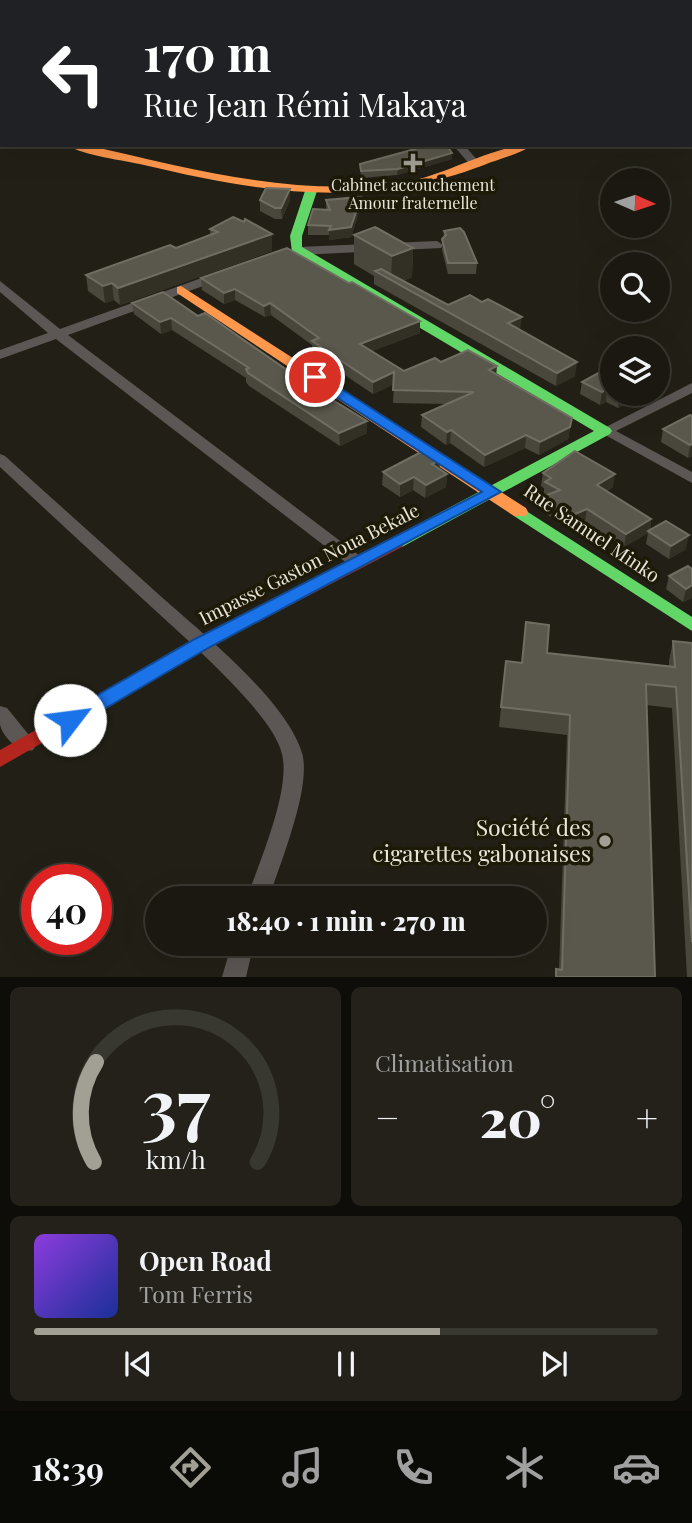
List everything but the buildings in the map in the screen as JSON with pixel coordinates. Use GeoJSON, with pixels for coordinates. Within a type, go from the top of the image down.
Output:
{"type":"FeatureCollection","features":[{"type":"Feature","properties":{"kind":"street"},"geometry":{"type":"LineString","coordinates":[[81,147],[261,185],[311,191],[402,186],[447,175],[523,147]]}},
{"type":"Feature","properties":{"kind":"street"},"geometry":{"type":"LineString","coordinates":[[460,147],[476,164]]}},
{"type":"Feature","properties":{"kind":"street"},"geometry":{"type":"LineString","coordinates":[[293,251],[311,191]]}},
{"type":"Feature","properties":{"kind":"street"},"geometry":{"type":"LineString","coordinates":[[293,251],[437,245]]}},
{"type":"Feature","properties":{"kind":"street"},"geometry":{"type":"LineString","coordinates":[[293,251],[605,431],[692,478]]}},
{"type":"Feature","properties":{"kind":"street"},"geometry":{"type":"LineString","coordinates":[[0,355],[233,271]]}},
{"type":"Feature","properties":{"kind":"street"},"geometry":{"type":"LineString","coordinates":[[0,285],[57,334],[358,563]]}},
{"type":"Feature","properties":{"kind":"street"},"geometry":{"type":"LineString","coordinates":[[181,290],[499,496]]}},
{"type":"Feature","properties":{"kind":"street"},"geometry":{"type":"LineString","coordinates":[[605,431],[692,387]]}},
{"type":"Feature","properties":{"kind":"street","name":"Rue Samuel Minko"},"geometry":{"type":"LineString","coordinates":[[605,431],[499,496],[692,625]]}},
{"type":"Feature","properties":{"kind":"street"},"geometry":{"type":"LineString","coordinates":[[0,459],[202,644],[258,701],[281,731],[293,756],[290,787],[281,832],[262,886]]}},
{"type":"Feature","properties":{"kind":"street","name":"Impasse Gaston Noua Bekale"},"geometry":{"type":"LineString","coordinates":[[0,759],[202,644],[358,563],[499,496]]}},
{"type":"Feature","properties":{"kind":"street"},"geometry":{"type":"LineString","coordinates":[[0,713],[26,745]]}},
{"type":"Feature","properties":{"kind":"street"},"geometry":{"type":"LineString","coordinates":[[234,977],[240,956]]}},
{"type":"Feature","properties":{"kind":"traffic: fast"},"geometry":{"type":"LineString","coordinates":[[311,191],[296,236],[296,249],[605,431],[396,543]]}},
{"type":"Feature","properties":{"kind":"traffic: fast"},"geometry":{"type":"LineString","coordinates":[[520,512],[692,625]]}},
{"type":"Feature","properties":{"kind":"traffic: slow"},"geometry":{"type":"LineString","coordinates":[[81,147],[238,181],[321,190],[364,190],[422,182],[523,147]]}},
{"type":"Feature","properties":{"kind":"traffic: slow"},"geometry":{"type":"LineString","coordinates":[[181,290],[520,512]]}},
{"type":"Feature","properties":{"kind":"traffic: jam"},"geometry":{"type":"LineString","coordinates":[[0,759],[202,644],[396,543]]}},
{"type":"Feature","properties":{"kind":"place","name":"Cabinet accouchement Amour fraternelle"},"geometry":{"type":"Point","coordinates":[413,163]}},
{"type":"Feature","properties":{"kind":"place","name":"Société des cigarettes gabonaises"},"geometry":{"type":"Point","coordinates":[605,841]}},
{"type":"Feature","properties":{"kind":"route"},"geometry":{"type":"LineString","coordinates":[[70,720],[202,644],[494,492],[315,377]]}}]}
